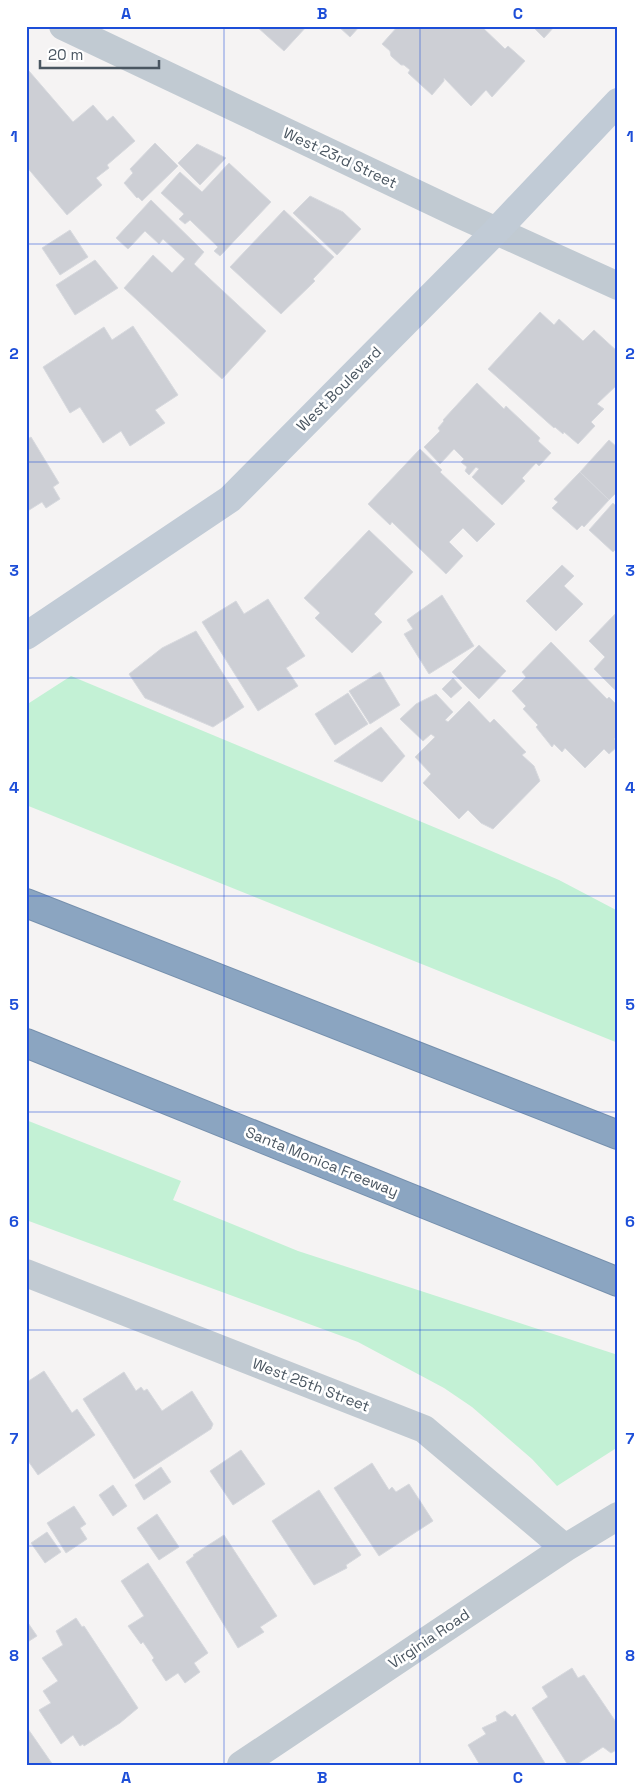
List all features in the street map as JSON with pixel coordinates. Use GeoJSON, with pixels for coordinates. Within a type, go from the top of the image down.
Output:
{"type":"FeatureCollection","features":[{"type":"Feature","properties":{"kind":"highway"},"geometry":{"type":"LineString","coordinates":[[26,903],[618,1135]]}},
{"type":"Feature","properties":{"kind":"highway","name":"Santa Monica Freeway"},"geometry":{"type":"LineString","coordinates":[[26,1043],[618,1282]]}},
{"type":"Feature","properties":{"kind":"street","name":"West 23rd Street"},"geometry":{"type":"LineString","coordinates":[[63,26],[496,231],[618,286]]}},
{"type":"Feature","properties":{"kind":"street","name":"West Boulevard"},"geometry":{"type":"LineString","coordinates":[[29,634],[230,498],[496,231],[618,102]]}},
{"type":"Feature","properties":{"kind":"street","name":"West 25th Street"},"geometry":{"type":"LineString","coordinates":[[26,1273],[424,1429],[565,1548]]}},
{"type":"Feature","properties":{"kind":"street","name":"Virginia Road"},"geometry":{"type":"LineString","coordinates":[[241,1765],[565,1548],[618,1516]]}},
{"type":"Feature","properties":{"kind":"green space"},"geometry":{"type":"Polygon","coordinates":[[[71,676],[559,880],[618,911],[618,1043],[26,805],[26,705],[71,676]]]}},
{"type":"Feature","properties":{"kind":"green space"},"geometry":{"type":"Polygon","coordinates":[[[26,1120],[181,1181],[173,1200],[298,1251],[618,1355],[618,1447],[557,1486],[532,1459],[472,1407],[444,1388],[358,1342],[26,1220],[26,1120]]]}},
{"type":"Feature","properties":{"kind":"building"},"geometry":{"type":"Polygon","coordinates":[[[256,26],[307,26],[284,51],[256,26]]]}},
{"type":"Feature","properties":{"kind":"building"},"geometry":{"type":"Polygon","coordinates":[[[338,26],[360,26],[350,37],[338,26]]]}},
{"type":"Feature","properties":{"kind":"building"},"geometry":{"type":"Polygon","coordinates":[[[398,26],[481,26],[505,49],[508,46],[525,61],[492,97],[486,90],[471,106],[444,78],[444,81],[432,95],[408,73],[410,70],[391,56],[390,51],[382,44],[398,26]]]}},
{"type":"Feature","properties":{"kind":"building"},"geometry":{"type":"Polygon","coordinates":[[[532,26],[555,26],[544,38],[532,26]]]}},
{"type":"Feature","properties":{"kind":"building"},"geometry":{"type":"Polygon","coordinates":[[[29,71],[73,122],[93,105],[107,121],[113,116],[135,141],[107,165],[109,168],[96,178],[102,185],[67,215],[26,166],[26,73],[29,71]]]}},
{"type":"Feature","properties":{"kind":"building"},"geometry":{"type":"Polygon","coordinates":[[[155,143],[178,166],[142,201],[124,183],[133,173],[130,169],[155,143]]]}},
{"type":"Feature","properties":{"kind":"building"},"geometry":{"type":"Polygon","coordinates":[[[197,144],[226,158],[200,185],[178,163],[197,144]]]}},
{"type":"Feature","properties":{"kind":"building"},"geometry":{"type":"Polygon","coordinates":[[[229,163],[271,202],[220,256],[214,251],[218,247],[190,220],[185,224],[179,219],[184,214],[161,193],[180,172],[202,192],[229,163]]]}},
{"type":"Feature","properties":{"kind":"building"},"geometry":{"type":"Polygon","coordinates":[[[310,196],[343,212],[361,229],[337,255],[293,213],[310,196]]]}},
{"type":"Feature","properties":{"kind":"building"},"geometry":{"type":"Polygon","coordinates":[[[151,200],[204,252],[194,264],[266,331],[222,379],[124,288],[153,255],[172,273],[185,259],[163,239],[159,244],[145,231],[128,249],[116,238],[151,200]]]}},
{"type":"Feature","properties":{"kind":"building"},"geometry":{"type":"Polygon","coordinates":[[[284,210],[334,257],[313,279],[315,281],[281,314],[230,267],[284,210]]]}},
{"type":"Feature","properties":{"kind":"building"},"geometry":{"type":"Polygon","coordinates":[[[70,230],[88,257],[60,275],[42,248],[70,230]]]}},
{"type":"Feature","properties":{"kind":"building"},"geometry":{"type":"Polygon","coordinates":[[[95,260],[118,288],[75,315],[56,285],[95,260]]]}},
{"type":"Feature","properties":{"kind":"building"},"geometry":{"type":"Polygon","coordinates":[[[540,312],[554,325],[559,319],[583,341],[594,330],[618,352],[618,384],[597,404],[604,409],[591,422],[595,426],[578,444],[564,432],[563,434],[554,428],[488,369],[540,312]]]}},
{"type":"Feature","properties":{"kind":"building"},"geometry":{"type":"Polygon","coordinates":[[[133,326],[178,395],[155,410],[165,423],[130,446],[121,431],[103,443],[80,407],[70,413],[43,367],[104,327],[112,340],[133,326]]]}},
{"type":"Feature","properties":{"kind":"building"},"geometry":{"type":"Polygon","coordinates":[[[477,383],[504,409],[506,406],[540,438],[538,441],[551,453],[539,466],[536,463],[522,478],[525,481],[502,505],[472,477],[479,469],[476,467],[469,475],[465,471],[467,467],[461,462],[464,459],[454,449],[440,464],[424,447],[440,431],[438,428],[443,420],[477,383]]]}},
{"type":"Feature","properties":{"kind":"building"},"geometry":{"type":"Polygon","coordinates":[[[31,437],[59,483],[53,487],[60,499],[46,508],[42,502],[26,512],[26,440],[31,437]]]}},
{"type":"Feature","properties":{"kind":"building"},"geometry":{"type":"Polygon","coordinates":[[[609,440],[618,448],[618,491],[609,500],[580,472],[609,440]]]}},
{"type":"Feature","properties":{"kind":"building"},"geometry":{"type":"Polygon","coordinates":[[[420,449],[442,470],[440,472],[495,524],[477,542],[463,528],[449,542],[463,556],[446,574],[392,522],[390,525],[368,504],[420,449]]]}},
{"type":"Feature","properties":{"kind":"building"},"geometry":{"type":"Polygon","coordinates":[[[580,472],[609,500],[584,527],[582,525],[577,530],[552,508],[558,502],[554,499],[580,472]]]}},
{"type":"Feature","properties":{"kind":"building"},"geometry":{"type":"Polygon","coordinates":[[[613,503],[618,508],[618,547],[613,552],[589,530],[613,503]]]}},
{"type":"Feature","properties":{"kind":"building"},"geometry":{"type":"Polygon","coordinates":[[[369,530],[413,572],[374,614],[382,622],[352,653],[315,618],[320,613],[304,598],[369,530]]]}},
{"type":"Feature","properties":{"kind":"building"},"geometry":{"type":"Polygon","coordinates":[[[562,565],[574,576],[564,586],[583,604],[556,631],[526,601],[562,565]]]}},
{"type":"Feature","properties":{"kind":"building"},"geometry":{"type":"Polygon","coordinates":[[[442,595],[474,646],[429,674],[404,634],[413,629],[407,620],[442,595]]]}},
{"type":"Feature","properties":{"kind":"building"},"geometry":{"type":"Polygon","coordinates":[[[268,599],[305,656],[286,668],[298,686],[258,711],[202,622],[236,601],[244,614],[268,599]]]}},
{"type":"Feature","properties":{"kind":"building"},"geometry":{"type":"Polygon","coordinates":[[[618,611],[617,692],[594,669],[605,657],[589,641],[618,611]]]}},
{"type":"Feature","properties":{"kind":"building"},"geometry":{"type":"Polygon","coordinates":[[[196,631],[244,707],[213,727],[145,698],[129,674],[162,648],[196,631]]]}},
{"type":"Feature","properties":{"kind":"building"},"geometry":{"type":"Polygon","coordinates":[[[551,642],[607,699],[609,697],[618,706],[618,735],[614,739],[618,742],[618,746],[609,754],[604,749],[585,768],[565,748],[562,752],[554,744],[552,747],[536,727],[538,725],[523,709],[526,706],[512,691],[526,677],[522,672],[551,642]]]}},
{"type":"Feature","properties":{"kind":"building"},"geometry":{"type":"Polygon","coordinates":[[[479,645],[506,671],[479,699],[452,672],[479,645]]]}},
{"type":"Feature","properties":{"kind":"building"},"geometry":{"type":"Polygon","coordinates":[[[380,672],[400,705],[370,724],[349,691],[380,672]]]}},
{"type":"Feature","properties":{"kind":"building"},"geometry":{"type":"Polygon","coordinates":[[[453,678],[462,688],[451,698],[442,689],[453,678]]]}},
{"type":"Feature","properties":{"kind":"building"},"geometry":{"type":"Polygon","coordinates":[[[348,693],[368,724],[335,745],[315,714],[348,693]]]}},
{"type":"Feature","properties":{"kind":"building"},"geometry":{"type":"Polygon","coordinates":[[[436,694],[453,712],[445,720],[448,722],[469,701],[490,723],[494,719],[526,752],[522,755],[534,766],[540,781],[493,829],[481,823],[468,810],[459,819],[423,783],[431,774],[415,757],[435,737],[431,734],[423,741],[400,719],[416,704],[436,694]]]}},
{"type":"Feature","properties":{"kind":"building"},"geometry":{"type":"Polygon","coordinates":[[[381,727],[405,756],[382,782],[334,761],[381,727]]]}},
{"type":"Feature","properties":{"kind":"building"},"geometry":{"type":"Polygon","coordinates":[[[44,1371],[72,1413],[77,1409],[95,1435],[38,1475],[26,1458],[26,1380],[27,1382],[44,1371]]]}},
{"type":"Feature","properties":{"kind":"building"},"geometry":{"type":"Polygon","coordinates":[[[124,1372],[136,1391],[141,1387],[144,1391],[147,1389],[162,1411],[192,1391],[213,1424],[211,1429],[134,1479],[83,1399],[124,1372]]]}},
{"type":"Feature","properties":{"kind":"building"},"geometry":{"type":"Polygon","coordinates":[[[241,1450],[265,1484],[233,1505],[210,1471],[241,1450]]]}},
{"type":"Feature","properties":{"kind":"building"},"geometry":{"type":"Polygon","coordinates":[[[372,1463],[389,1490],[392,1487],[396,1492],[409,1484],[433,1521],[379,1556],[334,1488],[372,1463]]]}},
{"type":"Feature","properties":{"kind":"building"},"geometry":{"type":"Polygon","coordinates":[[[161,1467],[171,1482],[144,1500],[135,1485],[161,1467]]]}},
{"type":"Feature","properties":{"kind":"building"},"geometry":{"type":"Polygon","coordinates":[[[113,1485],[127,1506],[113,1516],[99,1495],[113,1485]]]}},
{"type":"Feature","properties":{"kind":"building"},"geometry":{"type":"Polygon","coordinates":[[[319,1490],[361,1555],[346,1565],[347,1568],[314,1585],[272,1521],[319,1490]]]}},
{"type":"Feature","properties":{"kind":"building"},"geometry":{"type":"Polygon","coordinates":[[[74,1506],[86,1524],[80,1528],[87,1539],[66,1553],[47,1523],[74,1506]]]}},
{"type":"Feature","properties":{"kind":"building"},"geometry":{"type":"Polygon","coordinates":[[[157,1514],[179,1547],[159,1560],[137,1528],[157,1514]]]}},
{"type":"Feature","properties":{"kind":"building"},"geometry":{"type":"Polygon","coordinates":[[[47,1532],[61,1552],[45,1563],[31,1543],[47,1532]]]}},
{"type":"Feature","properties":{"kind":"building"},"geometry":{"type":"Polygon","coordinates":[[[224,1535],[277,1616],[260,1627],[264,1632],[238,1648],[186,1562],[193,1555],[224,1535]]]}},
{"type":"Feature","properties":{"kind":"building"},"geometry":{"type":"Polygon","coordinates":[[[148,1563],[208,1653],[194,1663],[200,1672],[185,1683],[178,1673],[166,1681],[143,1642],[141,1644],[128,1626],[144,1616],[121,1581],[148,1563]]]}},
{"type":"Feature","properties":{"kind":"building"},"geometry":{"type":"Polygon","coordinates":[[[76,1618],[82,1627],[84,1626],[138,1708],[120,1723],[84,1746],[83,1744],[80,1746],[73,1735],[61,1744],[39,1710],[51,1703],[43,1691],[58,1681],[42,1658],[63,1645],[56,1631],[76,1618]]]}},
{"type":"Feature","properties":{"kind":"building"},"geometry":{"type":"Polygon","coordinates":[[[26,1620],[37,1636],[26,1643],[26,1620]]]}},
{"type":"Feature","properties":{"kind":"building"},"geometry":{"type":"Polygon","coordinates":[[[572,1668],[578,1678],[584,1675],[618,1725],[618,1749],[611,1753],[603,1747],[576,1765],[568,1765],[532,1708],[548,1697],[542,1687],[572,1668]]]}},
{"type":"Feature","properties":{"kind":"building"},"geometry":{"type":"Polygon","coordinates":[[[505,1711],[512,1717],[515,1714],[546,1765],[480,1765],[468,1745],[486,1734],[482,1728],[497,1721],[496,1716],[505,1711]]]}},
{"type":"Feature","properties":{"kind":"building"},"geometry":{"type":"Polygon","coordinates":[[[26,1726],[53,1765],[26,1765],[26,1726]]]}}]}
